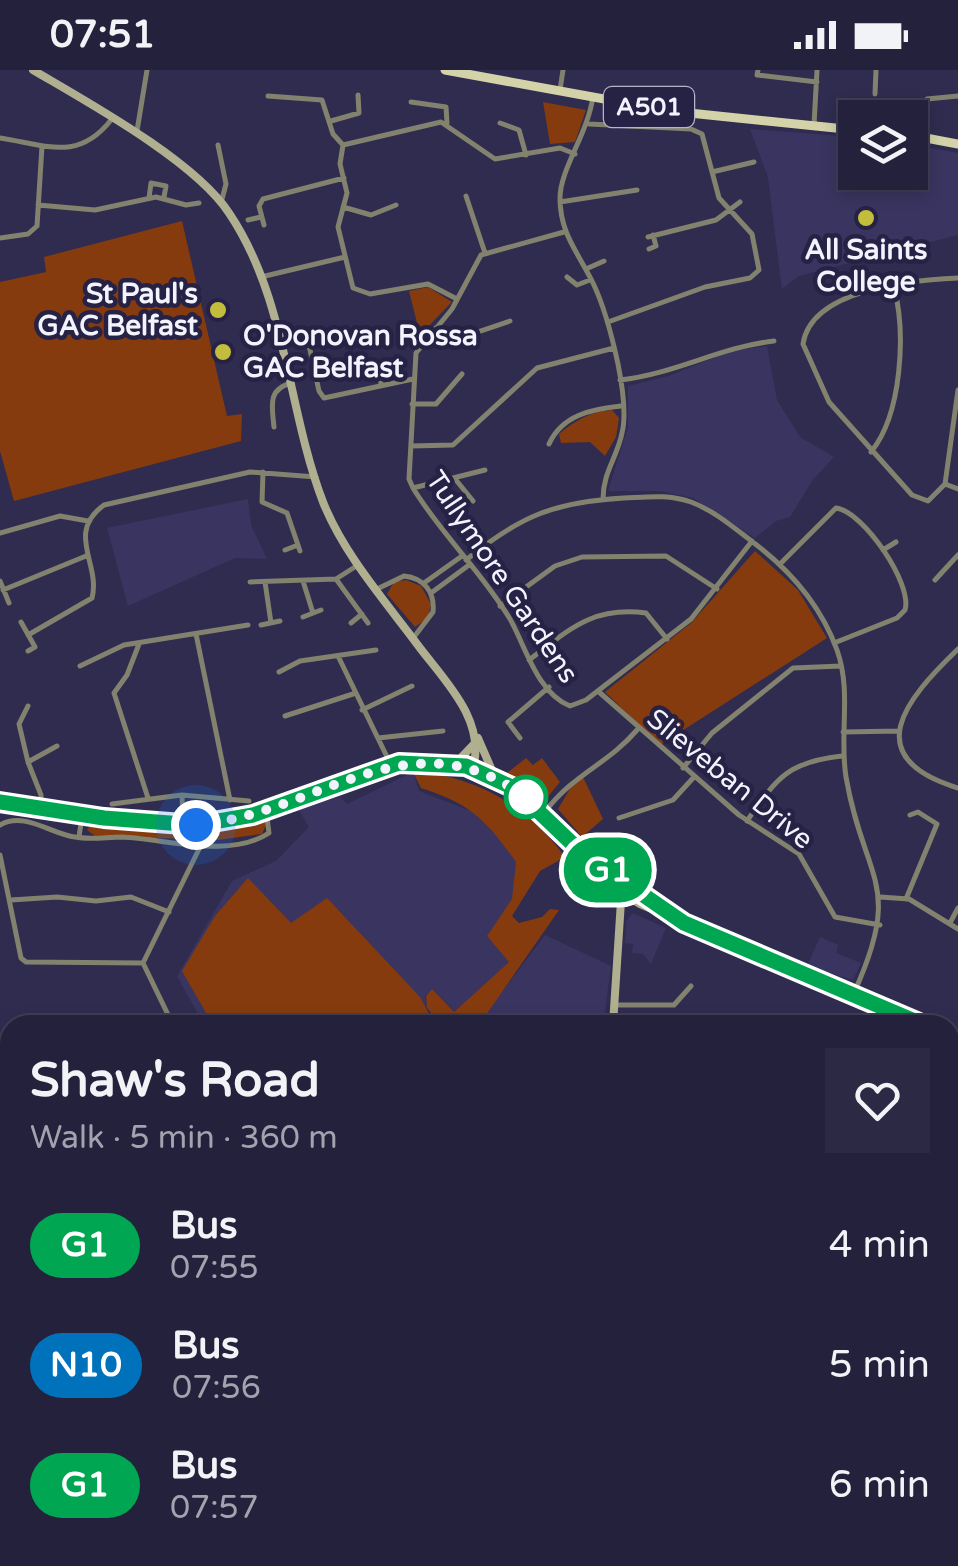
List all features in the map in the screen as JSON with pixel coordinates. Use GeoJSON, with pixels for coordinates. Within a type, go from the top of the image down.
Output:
{"type":"FeatureCollection","features":[{"type":"Feature","properties":{"kind":"main road"},"geometry":{"type":"LineString","coordinates":[[34,70],[198,178],[222,203],[261,277],[331,518],[358,564],[472,724],[494,776]]}},
{"type":"Feature","properties":{"kind":"main road","name":"A501"},"geometry":{"type":"LineString","coordinates":[[445,70],[522,80],[670,111],[838,128]]}},
{"type":"Feature","properties":{"kind":"main road"},"geometry":{"type":"LineString","coordinates":[[928,138],[958,144]]}},
{"type":"Feature","properties":{"kind":"main road"},"geometry":{"type":"LineString","coordinates":[[472,724],[473,768]]}},
{"type":"Feature","properties":{"kind":"main road"},"geometry":{"type":"LineString","coordinates":[[455,764],[475,744]]}},
{"type":"Feature","properties":{"kind":"main road"},"geometry":{"type":"LineString","coordinates":[[0,802],[82,816],[183,824],[227,821],[390,765],[426,761],[473,768],[494,776],[543,814],[623,894],[900,1015]]}},
{"type":"Feature","properties":{"kind":"main road"},"geometry":{"type":"LineString","coordinates":[[581,852],[684,923]]}},
{"type":"Feature","properties":{"kind":"main road"},"geometry":{"type":"LineString","coordinates":[[614,1015],[619,925],[623,894],[629,885]]}},
{"type":"Feature","properties":{"kind":"main road"},"geometry":{"type":"LineString","coordinates":[[619,925],[630,910],[654,910]]}},
{"type":"Feature","properties":{"kind":"street"},"geometry":{"type":"LineString","coordinates":[[137,136],[146,70]]}},
{"type":"Feature","properties":{"kind":"street"},"geometry":{"type":"LineString","coordinates":[[560,90],[563,70]]}},
{"type":"Feature","properties":{"kind":"street"},"geometry":{"type":"LineString","coordinates":[[758,70],[757,75],[817,82]]}},
{"type":"Feature","properties":{"kind":"street"},"geometry":{"type":"LineString","coordinates":[[814,125],[817,70]]}},
{"type":"Feature","properties":{"kind":"street"},"geometry":{"type":"LineString","coordinates":[[875,94],[876,70]]}},
{"type":"Feature","properties":{"kind":"street"},"geometry":{"type":"LineString","coordinates":[[932,85],[930,98],[958,96]]}},
{"type":"Feature","properties":{"kind":"street"},"geometry":{"type":"LineString","coordinates":[[268,96],[297,101],[318,98],[343,145],[340,164],[347,193],[338,227],[359,293],[428,284],[457,299]]}},
{"type":"Feature","properties":{"kind":"street"},"geometry":{"type":"LineString","coordinates":[[330,121],[360,113],[358,96]]}},
{"type":"Feature","properties":{"kind":"street"},"geometry":{"type":"LineString","coordinates":[[593,96],[589,124],[562,182],[560,202],[564,232],[586,269],[608,322],[620,380],[622,432],[605,471],[603,499]]}},
{"type":"Feature","properties":{"kind":"street"},"geometry":{"type":"LineString","coordinates":[[411,102],[448,110],[447,124]]}},
{"type":"Feature","properties":{"kind":"street"},"geometry":{"type":"LineString","coordinates":[[427,114],[429,104]]}},
{"type":"Feature","properties":{"kind":"street"},"geometry":{"type":"LineString","coordinates":[[0,138],[42,146],[86,144],[111,120]]}},
{"type":"Feature","properties":{"kind":"street"},"geometry":{"type":"LineString","coordinates":[[500,123],[519,130],[526,156]]}},
{"type":"Feature","properties":{"kind":"street"},"geometry":{"type":"LineString","coordinates":[[343,145],[428,124],[447,124],[495,160],[560,148],[575,154]]}},
{"type":"Feature","properties":{"kind":"street"},"geometry":{"type":"LineString","coordinates":[[589,124],[698,131],[704,137],[726,210],[752,234],[758,270],[750,278],[704,288],[608,322]]}},
{"type":"Feature","properties":{"kind":"street"},"geometry":{"type":"LineString","coordinates":[[218,145],[226,184],[222,203]]}},
{"type":"Feature","properties":{"kind":"street"},"geometry":{"type":"LineString","coordinates":[[0,238],[32,232],[38,222],[42,146]]}},
{"type":"Feature","properties":{"kind":"street"},"geometry":{"type":"LineString","coordinates":[[712,172],[754,162]]}},
{"type":"Feature","properties":{"kind":"street"},"geometry":{"type":"LineString","coordinates":[[248,220],[262,221],[262,199],[344,178]]}},
{"type":"Feature","properties":{"kind":"street"},"geometry":{"type":"LineString","coordinates":[[148,198],[152,183],[166,186],[164,196]]}},
{"type":"Feature","properties":{"kind":"street"},"geometry":{"type":"LineString","coordinates":[[560,202],[637,190]]}},
{"type":"Feature","properties":{"kind":"street"},"geometry":{"type":"LineString","coordinates":[[38,205],[95,210],[164,196],[186,205],[200,203]]}},
{"type":"Feature","properties":{"kind":"street"},"geometry":{"type":"LineString","coordinates":[[466,196],[486,253],[564,232]]}},
{"type":"Feature","properties":{"kind":"street"},"geometry":{"type":"LineString","coordinates":[[649,250],[656,246],[651,236],[716,220],[740,202]]}},
{"type":"Feature","properties":{"kind":"street"},"geometry":{"type":"LineString","coordinates":[[342,206],[371,215],[396,206]]}},
{"type":"Feature","properties":{"kind":"street"},"geometry":{"type":"LineString","coordinates":[[660,222],[663,233]]}},
{"type":"Feature","properties":{"kind":"street","name":"Tullymore Gardens"},"geometry":{"type":"LineString","coordinates":[[486,253],[472,267],[457,299],[418,348],[413,379],[412,488],[500,606],[529,660],[566,705],[586,700],[598,691]]}},
{"type":"Feature","properties":{"kind":"street"},"geometry":{"type":"LineString","coordinates":[[261,277],[345,257]]}},
{"type":"Feature","properties":{"kind":"street"},"geometry":{"type":"LineString","coordinates":[[586,269],[604,262]]}},
{"type":"Feature","properties":{"kind":"street"},"geometry":{"type":"LineString","coordinates":[[567,278],[577,285],[591,280]]}},
{"type":"Feature","properties":{"kind":"street"},"geometry":{"type":"LineString","coordinates":[[958,278],[894,287],[828,304],[811,319],[804,338],[805,354],[825,397],[871,452],[920,501],[931,499],[945,484],[958,390]]}},
{"type":"Feature","properties":{"kind":"street"},"geometry":{"type":"LineString","coordinates":[[871,452],[886,428],[892,402],[898,322],[894,287]]}},
{"type":"Feature","properties":{"kind":"street"},"geometry":{"type":"LineString","coordinates":[[436,328],[454,340],[510,321]]}},
{"type":"Feature","properties":{"kind":"street"},"geometry":{"type":"LineString","coordinates":[[306,336],[321,396],[413,379]]}},
{"type":"Feature","properties":{"kind":"street"},"geometry":{"type":"LineString","coordinates":[[620,380],[670,372],[734,346],[774,340]]}},
{"type":"Feature","properties":{"kind":"street"},"geometry":{"type":"LineString","coordinates":[[411,446],[453,445],[537,368],[614,348]]}},
{"type":"Feature","properties":{"kind":"street"},"geometry":{"type":"LineString","coordinates":[[364,363],[376,368],[381,383]]}},
{"type":"Feature","properties":{"kind":"street"},"geometry":{"type":"LineString","coordinates":[[412,404],[442,400],[462,374]]}},
{"type":"Feature","properties":{"kind":"street"},"geometry":{"type":"LineString","coordinates":[[274,427],[272,396],[278,387],[292,383]]}},
{"type":"Feature","properties":{"kind":"street"},"geometry":{"type":"LineString","coordinates":[[549,444],[557,430],[575,417],[621,406]]}},
{"type":"Feature","properties":{"kind":"street"},"geometry":{"type":"LineString","coordinates":[[412,488],[485,470]]}},
{"type":"Feature","properties":{"kind":"street"},"geometry":{"type":"LineString","coordinates":[[28,636],[92,598],[94,588],[84,537],[88,520],[109,503],[263,472],[316,477]]}},
{"type":"Feature","properties":{"kind":"street"},"geometry":{"type":"LineString","coordinates":[[263,472],[262,502],[287,512],[299,548],[284,550]]}},
{"type":"Feature","properties":{"kind":"street"},"geometry":{"type":"LineString","coordinates":[[456,479],[473,501]]}},
{"type":"Feature","properties":{"kind":"street"},"geometry":{"type":"LineString","coordinates":[[945,484],[958,489]]}},
{"type":"Feature","properties":{"kind":"street"},"geometry":{"type":"LineString","coordinates":[[424,583],[528,516],[564,504],[659,496],[688,501],[722,518],[780,564],[807,595],[834,643],[841,666],[843,756],[850,798],[880,897],[880,925],[853,995]]}},
{"type":"Feature","properties":{"kind":"street"},"geometry":{"type":"LineString","coordinates":[[780,564],[836,508],[848,511],[883,550],[906,592],[905,610],[897,618],[834,643]]}},
{"type":"Feature","properties":{"kind":"street"},"geometry":{"type":"LineString","coordinates":[[0,534],[60,516],[88,520]]}},
{"type":"Feature","properties":{"kind":"street"},"geometry":{"type":"LineString","coordinates":[[598,691],[667,638],[717,589],[752,541]]}},
{"type":"Feature","properties":{"kind":"street"},"geometry":{"type":"LineString","coordinates":[[883,550],[896,542]]}},
{"type":"Feature","properties":{"kind":"street"},"geometry":{"type":"LineString","coordinates":[[4,590],[86,556]]}},
{"type":"Feature","properties":{"kind":"street"},"geometry":{"type":"LineString","coordinates":[[500,606],[556,566],[582,557],[666,556],[717,589]]}},
{"type":"Feature","properties":{"kind":"street"},"geometry":{"type":"LineString","coordinates":[[935,580],[958,556]]}},
{"type":"Feature","properties":{"kind":"street"},"geometry":{"type":"LineString","coordinates":[[431,593],[465,560]]}},
{"type":"Feature","properties":{"kind":"street"},"geometry":{"type":"LineString","coordinates":[[250,582],[336,579],[358,564]]}},
{"type":"Feature","properties":{"kind":"street"},"geometry":{"type":"LineString","coordinates":[[376,589],[399,576],[424,583],[431,593],[432,616],[413,638]]}},
{"type":"Feature","properties":{"kind":"street"},"geometry":{"type":"LineString","coordinates":[[336,579],[368,623]]}},
{"type":"Feature","properties":{"kind":"street"},"geometry":{"type":"LineString","coordinates":[[0,581],[9,602]]}},
{"type":"Feature","properties":{"kind":"street"},"geometry":{"type":"LineString","coordinates":[[302,581],[313,613]]}},
{"type":"Feature","properties":{"kind":"street"},"geometry":{"type":"LineString","coordinates":[[265,582],[271,623]]}},
{"type":"Feature","properties":{"kind":"street"},"geometry":{"type":"LineString","coordinates":[[303,617],[321,610]]}},
{"type":"Feature","properties":{"kind":"street"},"geometry":{"type":"LineString","coordinates":[[529,660],[582,620],[598,615],[646,613],[667,638]]}},
{"type":"Feature","properties":{"kind":"street"},"geometry":{"type":"LineString","coordinates":[[350,623],[362,614]]}},
{"type":"Feature","properties":{"kind":"street"},"geometry":{"type":"LineString","coordinates":[[262,626],[280,621]]}},
{"type":"Feature","properties":{"kind":"street"},"geometry":{"type":"LineString","coordinates":[[20,622],[34,647],[28,651]]}},
{"type":"Feature","properties":{"kind":"street"},"geometry":{"type":"LineString","coordinates":[[80,666],[116,648],[248,625]]}},
{"type":"Feature","properties":{"kind":"street"},"geometry":{"type":"LineString","coordinates":[[196,634],[230,800]]}},
{"type":"Feature","properties":{"kind":"street"},"geometry":{"type":"LineString","coordinates":[[139,644],[127,675],[114,693],[148,798]]}},
{"type":"Feature","properties":{"kind":"street"},"geometry":{"type":"LineString","coordinates":[[958,648],[911,696],[899,731],[905,756],[917,771],[958,788]]}},
{"type":"Feature","properties":{"kind":"street"},"geometry":{"type":"LineString","coordinates":[[279,672],[300,661],[376,650]]}},
{"type":"Feature","properties":{"kind":"street"},"geometry":{"type":"LineString","coordinates":[[951,655],[958,662]]}},
{"type":"Feature","properties":{"kind":"street"},"geometry":{"type":"LineString","coordinates":[[338,656],[390,765]]}},
{"type":"Feature","properties":{"kind":"street"},"geometry":{"type":"LineString","coordinates":[[683,768],[712,734],[793,668],[841,666]]}},
{"type":"Feature","properties":{"kind":"street"},"geometry":{"type":"LineString","coordinates":[[362,710],[412,686]]}},
{"type":"Feature","properties":{"kind":"street"},"geometry":{"type":"LineString","coordinates":[[520,738],[508,722],[550,687]]}},
{"type":"Feature","properties":{"kind":"street","name":"Slieveban Drive"},"geometry":{"type":"LineString","coordinates":[[598,691],[637,730],[747,821],[802,856],[835,917],[880,925]]}},
{"type":"Feature","properties":{"kind":"street"},"geometry":{"type":"LineString","coordinates":[[285,716],[353,694]]}},
{"type":"Feature","properties":{"kind":"street"},"geometry":{"type":"LineString","coordinates":[[28,706],[18,724],[41,795],[41,810]]}},
{"type":"Feature","properties":{"kind":"street"},"geometry":{"type":"LineString","coordinates":[[543,814],[569,782],[610,757],[637,730]]}},
{"type":"Feature","properties":{"kind":"street"},"geometry":{"type":"LineString","coordinates":[[378,738],[443,731]]}},
{"type":"Feature","properties":{"kind":"street"},"geometry":{"type":"LineString","coordinates":[[844,732],[899,731]]}},
{"type":"Feature","properties":{"kind":"street"},"geometry":{"type":"LineString","coordinates":[[28,762],[57,746]]}},
{"type":"Feature","properties":{"kind":"street"},"geometry":{"type":"LineString","coordinates":[[747,821],[782,774],[809,761],[843,756]]}},
{"type":"Feature","properties":{"kind":"street"},"geometry":{"type":"LineString","coordinates":[[619,818],[674,800],[694,777]]}},
{"type":"Feature","properties":{"kind":"street"},"geometry":{"type":"LineString","coordinates":[[182,795],[183,824]]}},
{"type":"Feature","properties":{"kind":"street"},"geometry":{"type":"LineString","coordinates":[[112,804],[182,795],[249,801]]}},
{"type":"Feature","properties":{"kind":"street"},"geometry":{"type":"LineString","coordinates":[[0,825],[10,821],[38,824],[79,838],[242,844],[265,837],[271,824],[266,810]]}},
{"type":"Feature","properties":{"kind":"street"},"geometry":{"type":"LineString","coordinates":[[906,899],[937,824],[918,812],[910,815]]}},
{"type":"Feature","properties":{"kind":"street"},"geometry":{"type":"LineString","coordinates":[[79,838],[82,816]]}},
{"type":"Feature","properties":{"kind":"street"},"geometry":{"type":"LineString","coordinates":[[143,963],[202,844]]}},
{"type":"Feature","properties":{"kind":"street"},"geometry":{"type":"LineString","coordinates":[[0,856],[21,958],[26,962],[143,963]]}},
{"type":"Feature","properties":{"kind":"street"},"geometry":{"type":"LineString","coordinates":[[11,900],[57,897],[96,902],[131,897],[169,912]]}},
{"type":"Feature","properties":{"kind":"street"},"geometry":{"type":"LineString","coordinates":[[880,897],[906,899],[958,930]]}},
{"type":"Feature","properties":{"kind":"street"},"geometry":{"type":"LineString","coordinates":[[949,924],[958,908]]}},
{"type":"Feature","properties":{"kind":"street"},"geometry":{"type":"LineString","coordinates":[[143,963],[168,1015]]}},
{"type":"Feature","properties":{"kind":"street"},"geometry":{"type":"LineString","coordinates":[[615,1005],[674,1005],[692,986]]}},
{"type":"Feature","properties":{"kind":"shaded area"},"geometry":{"type":"Polygon","coordinates":[[[543,102],[586,110],[575,142],[550,144],[543,102]]]}},
{"type":"Feature","properties":{"kind":"shaded area","name":"All Saints College"},"geometry":{"type":"Polygon","coordinates":[[[750,129],[838,136],[838,190],[928,190],[928,147],[958,153],[958,235],[799,276],[782,289],[768,177],[750,129]]]}},
{"type":"Feature","properties":{"kind":"shaded area"},"geometry":{"type":"Polygon","coordinates":[[[182,221],[227,416],[242,414],[241,441],[14,501],[0,451],[0,282],[46,272],[44,257],[182,221]]]}},
{"type":"Feature","properties":{"kind":"shaded area"},"geometry":{"type":"Polygon","coordinates":[[[428,287],[452,302],[420,335],[409,291],[428,287]]]}},
{"type":"Feature","properties":{"kind":"shaded area"},"geometry":{"type":"Polygon","coordinates":[[[767,346],[777,400],[800,437],[834,457],[812,481],[790,517],[776,521],[755,538],[693,498],[661,491],[608,491],[628,427],[628,386],[669,376],[731,351],[767,346]]]}},
{"type":"Feature","properties":{"kind":"shaded area"},"geometry":{"type":"Polygon","coordinates":[[[612,410],[619,418],[616,437],[605,456],[590,442],[561,443],[559,434],[571,425],[612,410]]]}},
{"type":"Feature","properties":{"kind":"shaded area"},"geometry":{"type":"Polygon","coordinates":[[[248,499],[251,525],[267,559],[235,558],[128,606],[107,528],[248,499]]]}},
{"type":"Feature","properties":{"kind":"shaded area"},"geometry":{"type":"Polygon","coordinates":[[[755,551],[798,590],[827,638],[660,745],[605,692],[691,623],[755,551]]]}},
{"type":"Feature","properties":{"kind":"shaded area"},"geometry":{"type":"Polygon","coordinates":[[[406,580],[421,586],[431,604],[428,618],[415,627],[387,594],[394,582],[406,580]]]}},
{"type":"Feature","properties":{"kind":"shaded area"},"geometry":{"type":"Polygon","coordinates":[[[526,758],[533,765],[542,758],[560,782],[546,799],[507,773],[526,758]]]}},
{"type":"Feature","properties":{"kind":"shaded area"},"geometry":{"type":"Polygon","coordinates":[[[413,772],[419,791],[481,815],[509,843],[521,866],[513,903],[488,936],[510,962],[454,1012],[432,989],[425,996],[431,1015],[198,1015],[177,976],[232,881],[276,861],[309,827],[297,807],[340,797],[347,804],[413,772]]]}},
{"type":"Feature","properties":{"kind":"shaded area"},"geometry":{"type":"Polygon","coordinates":[[[413,772],[458,779],[498,796],[534,823],[565,857],[540,871],[512,916],[519,923],[542,917],[550,909],[559,910],[486,1015],[433,1015],[427,1008],[426,996],[432,989],[454,1012],[509,962],[487,936],[512,899],[516,862],[476,815],[453,800],[421,788],[413,772]]]}},
{"type":"Feature","properties":{"kind":"shaded area"},"geometry":{"type":"Polygon","coordinates":[[[583,777],[603,819],[582,837],[558,809],[571,787],[583,777]]]}},
{"type":"Feature","properties":{"kind":"shaded area"},"geometry":{"type":"Polygon","coordinates":[[[267,822],[262,834],[218,840],[95,836],[87,830],[91,824],[183,831],[267,822]]]}},
{"type":"Feature","properties":{"kind":"shaded area"},"geometry":{"type":"Polygon","coordinates":[[[248,878],[291,923],[327,898],[420,997],[430,1015],[207,1015],[182,971],[215,916],[248,878]]]}},
{"type":"Feature","properties":{"kind":"shaded area"},"geometry":{"type":"Polygon","coordinates":[[[633,913],[666,928],[651,964],[643,954],[632,953],[633,944],[625,943],[626,921],[633,913]]]}},
{"type":"Feature","properties":{"kind":"shaded area"},"geometry":{"type":"Polygon","coordinates":[[[545,935],[611,966],[604,1015],[485,1015],[545,935]]]}},
{"type":"Feature","properties":{"kind":"shaded area"},"geometry":{"type":"Polygon","coordinates":[[[820,937],[838,945],[836,953],[861,963],[853,980],[807,966],[820,937]]]}},
{"type":"Feature","properties":{"kind":"bus line","name":"G1"},"geometry":{"type":"LineString","coordinates":[[0,802],[52,812],[196,825],[253,815],[399,763],[426,761],[466,766],[514,788],[581,852],[684,923],[900,1015]]}},
{"type":"Feature","properties":{"kind":"place","name":"All Saints College"},"geometry":{"type":"Point","coordinates":[866,218]}},
{"type":"Feature","properties":{"kind":"place","name":"St Paul's GAC Belfast"},"geometry":{"type":"Point","coordinates":[218,310]}},
{"type":"Feature","properties":{"kind":"place","name":"O'Donovan Rossa GAC Belfast"},"geometry":{"type":"Point","coordinates":[223,352]}},
{"type":"Feature","properties":{"kind":"route"},"geometry":{"type":"LineString","coordinates":[[196,825],[253,815],[375,770],[412,761],[473,768],[502,780],[526,797]]}}]}
